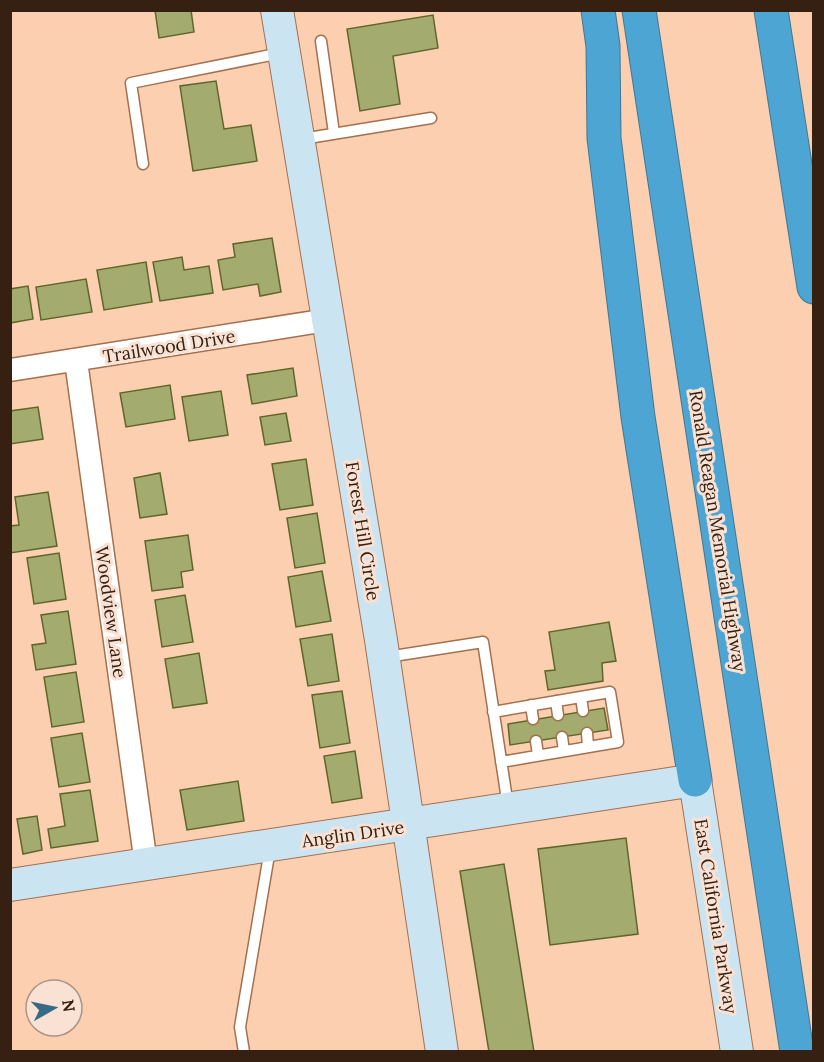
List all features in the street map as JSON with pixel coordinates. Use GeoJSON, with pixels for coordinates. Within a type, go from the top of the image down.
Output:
{"type":"FeatureCollection","features":[{"type":"Feature","properties":{"kind":"highway"},"geometry":{"type":"LineString","coordinates":[[581,10],[604,138],[638,417],[695,780]]}},
{"type":"Feature","properties":{"kind":"highway"},"geometry":{"type":"LineString","coordinates":[[598,10],[603,46],[604,138]]}},
{"type":"Feature","properties":{"kind":"highway","name":"Ronald Reagan Memorial Highway"},"geometry":{"type":"LineString","coordinates":[[639,10],[797,1052]]}},
{"type":"Feature","properties":{"kind":"highway"},"geometry":{"type":"LineString","coordinates":[[771,10],[813,287]]}},
{"type":"Feature","properties":{"kind":"street","name":"Forest Hill Circle"},"geometry":{"type":"LineString","coordinates":[[277,10],[383,657],[442,1052]]}},
{"type":"Feature","properties":{"kind":"street","name":"Trailwood Drive"},"geometry":{"type":"LineString","coordinates":[[10,369],[76,361],[327,320]]}},
{"type":"Feature","properties":{"kind":"street","name":"Woodview Lane"},"geometry":{"type":"LineString","coordinates":[[76,361],[146,864]]}},
{"type":"Feature","properties":{"kind":"street","name":"Anglin Drive"},"geometry":{"type":"LineString","coordinates":[[10,885],[408,826],[695,780]]}},
{"type":"Feature","properties":{"kind":"street","name":"East California Parkway"},"geometry":{"type":"LineString","coordinates":[[695,780],[737,1052]]}},
{"type":"Feature","properties":{"kind":"lane"},"geometry":{"type":"LineString","coordinates":[[321,41],[334,134]]}},
{"type":"Feature","properties":{"kind":"lane"},"geometry":{"type":"LineString","coordinates":[[143,164],[131,82],[284,52]]}},
{"type":"Feature","properties":{"kind":"lane"},"geometry":{"type":"LineString","coordinates":[[298,139],[431,118]]}},
{"type":"Feature","properties":{"kind":"lane"},"geometry":{"type":"LineString","coordinates":[[383,657],[483,642],[508,810]]}},
{"type":"Feature","properties":{"kind":"lane"},"geometry":{"type":"LineString","coordinates":[[493,712],[610,692],[612,702],[618,742],[501,762]]}},
{"type":"Feature","properties":{"kind":"lane"},"geometry":{"type":"LineString","coordinates":[[581,697],[583,711]]}},
{"type":"Feature","properties":{"kind":"lane"},"geometry":{"type":"LineString","coordinates":[[556,701],[558,715]]}},
{"type":"Feature","properties":{"kind":"lane"},"geometry":{"type":"LineString","coordinates":[[531,705],[533,719]]}},
{"type":"Feature","properties":{"kind":"lane"},"geometry":{"type":"LineString","coordinates":[[587,733],[588,746]]}},
{"type":"Feature","properties":{"kind":"lane"},"geometry":{"type":"LineString","coordinates":[[562,737],[564,751]]}},
{"type":"Feature","properties":{"kind":"lane"},"geometry":{"type":"LineString","coordinates":[[536,741],[538,755]]}},
{"type":"Feature","properties":{"kind":"lane"},"geometry":{"type":"LineString","coordinates":[[244,1052],[240,1027],[270,845]]}},
{"type":"Feature","properties":{"kind":"building"},"geometry":{"type":"Polygon","coordinates":[[[155,10],[191,10],[194,32],[159,38],[155,10]]]}},
{"type":"Feature","properties":{"kind":"building"},"geometry":{"type":"Polygon","coordinates":[[[433,15],[438,48],[393,56],[400,104],[360,111],[347,29],[433,15]]]}},
{"type":"Feature","properties":{"kind":"building"},"geometry":{"type":"Polygon","coordinates":[[[216,81],[224,129],[251,125],[257,161],[193,171],[180,86],[216,81]]]}},
{"type":"Feature","properties":{"kind":"building"},"geometry":{"type":"Polygon","coordinates":[[[272,238],[281,292],[260,296],[258,284],[223,290],[218,260],[235,257],[233,244],[272,238]]]}},
{"type":"Feature","properties":{"kind":"building"},"geometry":{"type":"Polygon","coordinates":[[[182,257],[184,270],[209,266],[213,293],[160,301],[153,262],[182,257]]]}},
{"type":"Feature","properties":{"kind":"building"},"geometry":{"type":"Polygon","coordinates":[[[146,262],[152,302],[104,310],[97,270],[146,262]]]}},
{"type":"Feature","properties":{"kind":"building"},"geometry":{"type":"Polygon","coordinates":[[[86,279],[92,312],[41,320],[36,287],[86,279]]]}},
{"type":"Feature","properties":{"kind":"building"},"geometry":{"type":"Polygon","coordinates":[[[28,286],[33,319],[10,323],[10,289],[28,286]]]}},
{"type":"Feature","properties":{"kind":"building"},"geometry":{"type":"Polygon","coordinates":[[[293,368],[297,396],[252,404],[247,375],[293,368]]]}},
{"type":"Feature","properties":{"kind":"building"},"geometry":{"type":"Polygon","coordinates":[[[170,385],[175,419],[126,427],[120,393],[170,385]]]}},
{"type":"Feature","properties":{"kind":"building"},"geometry":{"type":"Polygon","coordinates":[[[221,391],[228,435],[189,441],[182,397],[221,391]]]}},
{"type":"Feature","properties":{"kind":"building"},"geometry":{"type":"Polygon","coordinates":[[[38,407],[43,439],[10,444],[10,411],[38,407]]]}},
{"type":"Feature","properties":{"kind":"building"},"geometry":{"type":"Polygon","coordinates":[[[286,413],[291,441],[265,445],[260,417],[286,413]]]}},
{"type":"Feature","properties":{"kind":"building"},"geometry":{"type":"Polygon","coordinates":[[[306,459],[313,505],[280,510],[272,464],[306,459]]]}},
{"type":"Feature","properties":{"kind":"building"},"geometry":{"type":"Polygon","coordinates":[[[160,473],[167,514],[140,518],[134,478],[160,473]]]}},
{"type":"Feature","properties":{"kind":"building"},"geometry":{"type":"Polygon","coordinates":[[[48,492],[57,546],[10,553],[10,526],[19,525],[15,497],[48,492]]]}},
{"type":"Feature","properties":{"kind":"building"},"geometry":{"type":"Polygon","coordinates":[[[317,513],[325,563],[295,568],[287,518],[317,513]]]}},
{"type":"Feature","properties":{"kind":"building"},"geometry":{"type":"Polygon","coordinates":[[[188,535],[193,570],[181,572],[183,587],[152,591],[145,541],[188,535]]]}},
{"type":"Feature","properties":{"kind":"building"},"geometry":{"type":"Polygon","coordinates":[[[59,553],[66,599],[34,604],[27,558],[59,553]]]}},
{"type":"Feature","properties":{"kind":"building"},"geometry":{"type":"Polygon","coordinates":[[[322,571],[331,621],[296,627],[288,577],[322,571]]]}},
{"type":"Feature","properties":{"kind":"building"},"geometry":{"type":"Polygon","coordinates":[[[185,595],[193,642],[162,647],[155,600],[185,595]]]}},
{"type":"Feature","properties":{"kind":"building"},"geometry":{"type":"Polygon","coordinates":[[[68,611],[76,664],[36,670],[32,645],[46,643],[41,615],[68,611]]]}},
{"type":"Feature","properties":{"kind":"building"},"geometry":{"type":"Polygon","coordinates":[[[609,622],[616,661],[602,663],[603,681],[548,690],[545,671],[555,670],[549,632],[609,622]]]}},
{"type":"Feature","properties":{"kind":"building"},"geometry":{"type":"Polygon","coordinates":[[[332,634],[339,681],[308,686],[300,639],[332,634]]]}},
{"type":"Feature","properties":{"kind":"building"},"geometry":{"type":"Polygon","coordinates":[[[199,653],[207,703],[173,708],[165,659],[199,653]]]}},
{"type":"Feature","properties":{"kind":"building"},"geometry":{"type":"Polygon","coordinates":[[[76,672],[84,722],[52,727],[44,677],[76,672]]]}},
{"type":"Feature","properties":{"kind":"building"},"geometry":{"type":"Polygon","coordinates":[[[342,691],[350,743],[320,748],[312,695],[342,691]]]}},
{"type":"Feature","properties":{"kind":"building"},"geometry":{"type":"Polygon","coordinates":[[[604,708],[608,730],[510,745],[508,724],[604,708]]]}},
{"type":"Feature","properties":{"kind":"building"},"geometry":{"type":"Polygon","coordinates":[[[82,733],[90,782],[59,787],[51,738],[82,733]]]}},
{"type":"Feature","properties":{"kind":"building"},"geometry":{"type":"Polygon","coordinates":[[[355,751],[362,798],[332,803],[324,756],[355,751]]]}},
{"type":"Feature","properties":{"kind":"building"},"geometry":{"type":"Polygon","coordinates":[[[238,781],[244,821],[187,830],[180,790],[238,781]]]}},
{"type":"Feature","properties":{"kind":"building"},"geometry":{"type":"Polygon","coordinates":[[[90,790],[98,841],[51,848],[48,829],[65,826],[60,794],[90,790]]]}},
{"type":"Feature","properties":{"kind":"building"},"geometry":{"type":"Polygon","coordinates":[[[37,816],[42,850],[23,854],[17,819],[37,816]]]}},
{"type":"Feature","properties":{"kind":"building"},"geometry":{"type":"Polygon","coordinates":[[[626,838],[638,934],[550,945],[538,849],[626,838]]]}},
{"type":"Feature","properties":{"kind":"building"},"geometry":{"type":"Polygon","coordinates":[[[504,864],[534,1052],[489,1052],[460,871],[504,864]]]}}]}
